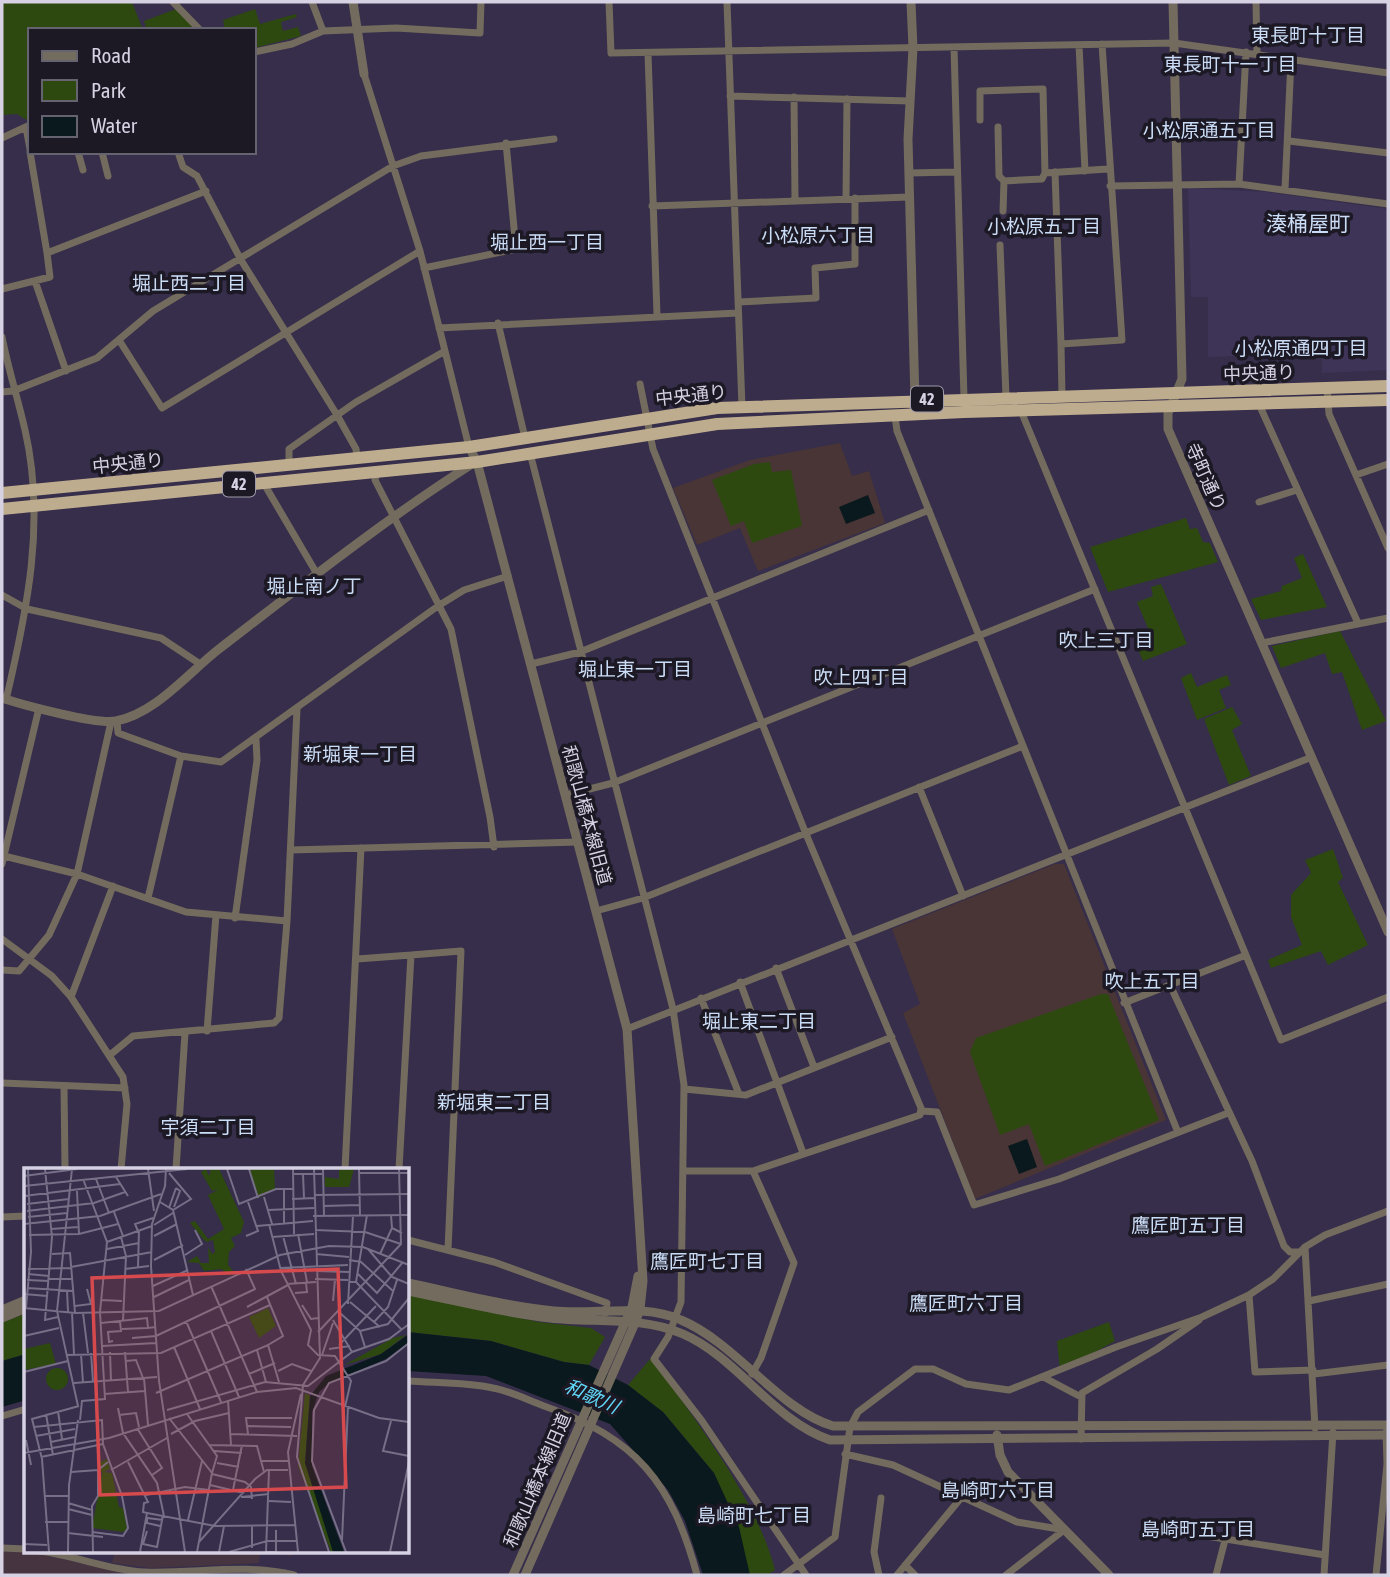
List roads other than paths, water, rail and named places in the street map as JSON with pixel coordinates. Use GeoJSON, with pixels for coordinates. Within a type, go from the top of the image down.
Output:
{"type":"FeatureCollection","features":[{"type":"Feature","properties":{"kind":"highway","name":"中央通り"},"geometry":{"type":"LineString","coordinates":[[1327,395],[1388,386]]}},
{"type":"Feature","properties":{"kind":"highway","name":"中央通り"},"geometry":{"type":"LineString","coordinates":[[2,493],[470,447],[647,418],[742,407],[1178,392],[1257,397]]}},
{"type":"Feature","properties":{"kind":"highway","name":"中央通り"},"geometry":{"type":"LineString","coordinates":[[2,509],[477,462],[717,424],[1173,406],[1257,397],[1327,395],[1388,400]]}},
{"type":"Feature","properties":{"kind":"street"},"geometry":{"type":"LineString","coordinates":[[173,2],[198,28]]}},
{"type":"Feature","properties":{"kind":"street"},"geometry":{"type":"LineString","coordinates":[[312,2],[323,31]]}},
{"type":"Feature","properties":{"kind":"street"},"geometry":{"type":"LineString","coordinates":[[353,2],[364,74],[420,251],[470,447]]}},
{"type":"Feature","properties":{"kind":"street"},"geometry":{"type":"LineString","coordinates":[[256,52],[292,44],[323,31],[357,29],[481,33],[481,2]]}},
{"type":"Feature","properties":{"kind":"street"},"geometry":{"type":"LineString","coordinates":[[608,2],[611,53],[1174,43],[1388,73]]}},
{"type":"Feature","properties":{"kind":"street"},"geometry":{"type":"LineString","coordinates":[[727,2],[742,407]]}},
{"type":"Feature","properties":{"kind":"street"},"geometry":{"type":"LineString","coordinates":[[911,2],[913,48],[909,197],[915,400],[895,416],[897,431],[1177,1130]]}},
{"type":"Feature","properties":{"kind":"street","name":"寺町通り"},"geometry":{"type":"LineString","coordinates":[[1173,2],[1182,379],[1168,413],[1168,429],[1388,932]]}},
{"type":"Feature","properties":{"kind":"street"},"geometry":{"type":"LineString","coordinates":[[1256,2],[1256,54]]}},
{"type":"Feature","properties":{"kind":"street"},"geometry":{"type":"LineString","coordinates":[[1061,344],[1122,340],[1108,169],[1102,44]]}},
{"type":"Feature","properties":{"kind":"street"},"geometry":{"type":"LineString","coordinates":[[1079,45],[1085,171]]}},
{"type":"Feature","properties":{"kind":"street"},"geometry":{"type":"LineString","coordinates":[[954,47],[964,398]]}},
{"type":"Feature","properties":{"kind":"street"},"geometry":{"type":"LineString","coordinates":[[1239,184],[1247,52]]}},
{"type":"Feature","properties":{"kind":"street"},"geometry":{"type":"LineString","coordinates":[[648,53],[657,315]]}},
{"type":"Feature","properties":{"kind":"street"},"geometry":{"type":"LineString","coordinates":[[1285,189],[1292,61]]}},
{"type":"Feature","properties":{"kind":"street"},"geometry":{"type":"LineString","coordinates":[[981,120],[980,91],[1043,89],[1045,173],[1042,180],[1004,181],[999,176],[998,127]]}},
{"type":"Feature","properties":{"kind":"street"},"geometry":{"type":"LineString","coordinates":[[730,96],[911,102]]}},
{"type":"Feature","properties":{"kind":"street"},"geometry":{"type":"LineString","coordinates":[[794,97],[795,200]]}},
{"type":"Feature","properties":{"kind":"street"},"geometry":{"type":"LineString","coordinates":[[739,303],[816,298],[815,268],[855,264],[848,99]]}},
{"type":"Feature","properties":{"kind":"street"},"geometry":{"type":"LineString","coordinates":[[2,138],[28,126]]}},
{"type":"Feature","properties":{"kind":"street"},"geometry":{"type":"LineString","coordinates":[[2,392],[13,391],[97,358],[153,311],[393,166],[421,156],[506,143],[554,139]]}},
{"type":"Feature","properties":{"kind":"street"},"geometry":{"type":"LineString","coordinates":[[1289,141],[1388,153]]}},
{"type":"Feature","properties":{"kind":"street"},"geometry":{"type":"LineString","coordinates":[[424,268],[516,249],[506,143]]}},
{"type":"Feature","properties":{"kind":"street"},"geometry":{"type":"LineString","coordinates":[[2,289],[50,277],[30,154]]}},
{"type":"Feature","properties":{"kind":"street"},"geometry":{"type":"LineString","coordinates":[[79,154],[83,170]]}},
{"type":"Feature","properties":{"kind":"street"},"geometry":{"type":"LineString","coordinates":[[102,154],[108,176]]}},
{"type":"Feature","properties":{"kind":"street"},"geometry":{"type":"LineString","coordinates":[[179,154],[183,167],[197,176],[206,191],[240,260],[337,415],[356,449],[357,457]]}},
{"type":"Feature","properties":{"kind":"street"},"geometry":{"type":"LineString","coordinates":[[1045,173],[1108,169]]}},
{"type":"Feature","properties":{"kind":"street"},"geometry":{"type":"LineString","coordinates":[[909,173],[956,172]]}},
{"type":"Feature","properties":{"kind":"street"},"geometry":{"type":"LineString","coordinates":[[1055,172],[1062,397]]}},
{"type":"Feature","properties":{"kind":"street"},"geometry":{"type":"LineString","coordinates":[[1003,211],[1004,181]]}},
{"type":"Feature","properties":{"kind":"street"},"geometry":{"type":"LineString","coordinates":[[1110,186],[1239,184],[1388,204]]}},
{"type":"Feature","properties":{"kind":"street"},"geometry":{"type":"LineString","coordinates":[[47,253],[206,191]]}},
{"type":"Feature","properties":{"kind":"street"},"geometry":{"type":"LineString","coordinates":[[652,206],[909,197]]}},
{"type":"Feature","properties":{"kind":"street"},"geometry":{"type":"LineString","coordinates":[[1000,245],[1006,397],[1021,411],[1281,1040],[1388,997]]}},
{"type":"Feature","properties":{"kind":"street"},"geometry":{"type":"LineString","coordinates":[[120,340],[162,408],[420,251]]}},
{"type":"Feature","properties":{"kind":"street"},"geometry":{"type":"LineString","coordinates":[[35,281],[66,372]]}},
{"type":"Feature","properties":{"kind":"street"},"geometry":{"type":"LineString","coordinates":[[439,328],[738,313]]}},
{"type":"Feature","properties":{"kind":"street"},"geometry":{"type":"LineString","coordinates":[[498,323],[525,438]]}},
{"type":"Feature","properties":{"kind":"street"},"geometry":{"type":"LineString","coordinates":[[2,337],[13,391],[26,431],[34,548],[27,610],[4,699],[114,722],[151,706],[200,664],[393,516],[477,462]]}},
{"type":"Feature","properties":{"kind":"street"},"geometry":{"type":"LineString","coordinates":[[289,464],[289,449],[337,415],[445,351]]}},
{"type":"Feature","properties":{"kind":"street"},"geometry":{"type":"LineString","coordinates":[[640,384],[653,449],[806,834],[921,1111]]}},
{"type":"Feature","properties":{"kind":"street"},"geometry":{"type":"LineString","coordinates":[[1327,395],[1329,414],[1388,548]]}},
{"type":"Feature","properties":{"kind":"street"},"geometry":{"type":"LineString","coordinates":[[1257,397],[1358,623]]}},
{"type":"Feature","properties":{"kind":"street","name":"和歌山橋本線旧道"},"geometry":{"type":"LineString","coordinates":[[470,447],[477,462],[508,576],[627,1029],[638,1198],[635,1323],[621,1341],[581,1418],[513,1575]]}},
{"type":"Feature","properties":{"kind":"street"},"geometry":{"type":"LineString","coordinates":[[530,453],[673,1009],[684,1089],[681,1302],[671,1329],[654,1359],[702,1421],[806,1575]]}},
{"type":"Feature","properties":{"kind":"street"},"geometry":{"type":"LineString","coordinates":[[1356,475],[1388,464]]}},
{"type":"Feature","properties":{"kind":"street"},"geometry":{"type":"LineString","coordinates":[[377,470],[375,480],[451,629],[494,846]]}},
{"type":"Feature","properties":{"kind":"street"},"geometry":{"type":"LineString","coordinates":[[263,482],[317,574]]}},
{"type":"Feature","properties":{"kind":"street"},"geometry":{"type":"LineString","coordinates":[[1259,502],[1297,490]]}},
{"type":"Feature","properties":{"kind":"street"},"geometry":{"type":"LineString","coordinates":[[531,664],[580,652],[929,510]]}},
{"type":"Feature","properties":{"kind":"street"},"geometry":{"type":"LineString","coordinates":[[114,722],[118,733],[181,756],[221,762],[438,606],[464,590],[508,576]]}},
{"type":"Feature","properties":{"kind":"street"},"geometry":{"type":"LineString","coordinates":[[566,795],[614,783],[1095,589]]}},
{"type":"Feature","properties":{"kind":"street"},"geometry":{"type":"LineString","coordinates":[[2,595],[27,610],[161,638],[200,664]]}},
{"type":"Feature","properties":{"kind":"street"},"geometry":{"type":"LineString","coordinates":[[1262,643],[1388,618]]}},
{"type":"Feature","properties":{"kind":"street"},"geometry":{"type":"LineString","coordinates":[[39,708],[3,860],[77,874],[186,912],[235,918],[288,920]]}},
{"type":"Feature","properties":{"kind":"street"},"geometry":{"type":"LineString","coordinates":[[110,1055],[133,1036],[274,1023],[279,1018],[288,920],[297,709]]}},
{"type":"Feature","properties":{"kind":"street"},"geometry":{"type":"LineString","coordinates":[[2,970],[19,971],[49,935],[77,874],[114,722]]}},
{"type":"Feature","properties":{"kind":"street"},"geometry":{"type":"LineString","coordinates":[[235,918],[257,760],[256,739]]}},
{"type":"Feature","properties":{"kind":"street"},"geometry":{"type":"LineString","coordinates":[[596,911],[643,898],[1023,746]]}},
{"type":"Feature","properties":{"kind":"street"},"geometry":{"type":"LineString","coordinates":[[148,898],[181,756]]}},
{"type":"Feature","properties":{"kind":"street"},"geometry":{"type":"LineString","coordinates":[[627,1029],[1312,757]]}},
{"type":"Feature","properties":{"kind":"street"},"geometry":{"type":"LineString","coordinates":[[919,787],[963,895]]}},
{"type":"Feature","properties":{"kind":"street"},"geometry":{"type":"LineString","coordinates":[[291,850],[578,842]]}},
{"type":"Feature","properties":{"kind":"street"},"geometry":{"type":"LineString","coordinates":[[345,1168],[361,848]]}},
{"type":"Feature","properties":{"kind":"street"},"geometry":{"type":"LineString","coordinates":[[71,997],[113,886]]}},
{"type":"Feature","properties":{"kind":"street"},"geometry":{"type":"LineString","coordinates":[[207,1031],[216,915]]}},
{"type":"Feature","properties":{"kind":"street"},"geometry":{"type":"LineString","coordinates":[[2,939],[52,976],[71,997],[123,1077],[125,1088],[121,1168]]}},
{"type":"Feature","properties":{"kind":"street"},"geometry":{"type":"LineString","coordinates":[[357,960],[461,951],[448,1250]]}},
{"type":"Feature","properties":{"kind":"street"},"geometry":{"type":"LineString","coordinates":[[399,1168],[411,955]]}},
{"type":"Feature","properties":{"kind":"street"},"geometry":{"type":"LineString","coordinates":[[1124,1003],[1246,955]]}},
{"type":"Feature","properties":{"kind":"street"},"geometry":{"type":"LineString","coordinates":[[776,968],[814,1068]]}},
{"type":"Feature","properties":{"kind":"street"},"geometry":{"type":"LineString","coordinates":[[740,982],[803,1153]]}},
{"type":"Feature","properties":{"kind":"street"},"geometry":{"type":"LineString","coordinates":[[1170,985],[1252,1161],[1284,1246],[1290,1252],[1302,1249]]}},
{"type":"Feature","properties":{"kind":"street"},"geometry":{"type":"LineString","coordinates":[[701,998],[739,1094]]}},
{"type":"Feature","properties":{"kind":"street"},"geometry":{"type":"LineString","coordinates":[[176,1168],[185,1033]]}},
{"type":"Feature","properties":{"kind":"street"},"geometry":{"type":"LineString","coordinates":[[684,1089],[746,1095],[892,1037]]}},
{"type":"Feature","properties":{"kind":"street"},"geometry":{"type":"LineString","coordinates":[[2,1083],[125,1088]]}},
{"type":"Feature","properties":{"kind":"street"},"geometry":{"type":"LineString","coordinates":[[64,1086],[65,1168]]}},
{"type":"Feature","properties":{"kind":"street"},"geometry":{"type":"LineString","coordinates":[[921,1111],[937,1112],[974,1205],[1059,1179],[1177,1130],[1228,1113]]}},
{"type":"Feature","properties":{"kind":"street"},"geometry":{"type":"LineString","coordinates":[[683,1171],[753,1171],[920,1115],[921,1111]]}},
{"type":"Feature","properties":{"kind":"street"},"geometry":{"type":"LineString","coordinates":[[747,1381],[754,1371],[794,1263],[753,1171]]}},
{"type":"Feature","properties":{"kind":"street"},"geometry":{"type":"LineString","coordinates":[[784,1575],[835,1536],[846,1441],[858,1412],[915,1369],[933,1369],[966,1384],[1009,1390],[1045,1378],[1076,1362],[1202,1317],[1249,1295],[1273,1279],[1302,1249],[1325,1235],[1388,1211]]}},
{"type":"Feature","properties":{"kind":"street"},"geometry":{"type":"LineString","coordinates":[[2,1217],[24,1216]]}},
{"type":"Feature","properties":{"kind":"street"},"geometry":{"type":"LineString","coordinates":[[410,1240],[494,1262],[607,1303],[604,1313]]}},
{"type":"Feature","properties":{"kind":"street"},"geometry":{"type":"LineString","coordinates":[[1302,1249],[1313,1372],[1315,1436]]}},
{"type":"Feature","properties":{"kind":"street"},"geometry":{"type":"LineString","coordinates":[[410,1283],[555,1311],[634,1312],[676,1318],[711,1336],[811,1417],[833,1426],[1387,1424],[1387,1464],[1376,1575]]}},
{"type":"Feature","properties":{"kind":"street"},"geometry":{"type":"LineString","coordinates":[[1308,1301],[1388,1284]]}},
{"type":"Feature","properties":{"kind":"street"},"geometry":{"type":"LineString","coordinates":[[410,1290],[550,1318],[635,1323],[671,1329],[693,1339],[804,1429],[830,1440],[1387,1435]]}},
{"type":"Feature","properties":{"kind":"street"},"geometry":{"type":"LineString","coordinates":[[1249,1295],[1255,1373],[1313,1372],[1388,1365]]}},
{"type":"Feature","properties":{"kind":"street"},"geometry":{"type":"LineString","coordinates":[[2,1310],[24,1301]]}},
{"type":"Feature","properties":{"kind":"street"},"geometry":{"type":"LineString","coordinates":[[2,1318],[24,1309]]}},
{"type":"Feature","properties":{"kind":"street","name":"和歌山橋本線旧道"},"geometry":{"type":"LineString","coordinates":[[525,1575],[592,1423],[625,1323],[634,1312]]}},
{"type":"Feature","properties":{"kind":"street"},"geometry":{"type":"LineString","coordinates":[[1081,1439],[1081,1397],[1090,1388],[1190,1329],[1202,1317]]}},
{"type":"Feature","properties":{"kind":"street"},"geometry":{"type":"LineString","coordinates":[[1045,1378],[1081,1397]]}},
{"type":"Feature","properties":{"kind":"street"},"geometry":{"type":"LineString","coordinates":[[410,1381],[494,1388],[581,1418],[612,1435],[642,1464],[666,1493],[685,1531],[697,1575]]}},
{"type":"Feature","properties":{"kind":"street"},"geometry":{"type":"LineString","coordinates":[[2,1416],[24,1410]]}},
{"type":"Feature","properties":{"kind":"street"},"geometry":{"type":"LineString","coordinates":[[1324,1575],[1333,1425]]}},
{"type":"Feature","properties":{"kind":"street"},"geometry":{"type":"LineString","coordinates":[[997,1427],[1000,1455],[1008,1472],[1109,1575]]}},
{"type":"Feature","properties":{"kind":"street"},"geometry":{"type":"LineString","coordinates":[[845,1454],[893,1465],[1017,1522],[1065,1530]]}},
{"type":"Feature","properties":{"kind":"street"},"geometry":{"type":"LineString","coordinates":[[879,1575],[874,1552],[881,1498]]}},
{"type":"Feature","properties":{"kind":"street"},"geometry":{"type":"LineString","coordinates":[[897,1575],[961,1498]]}},
{"type":"Feature","properties":{"kind":"street"},"geometry":{"type":"LineString","coordinates":[[1006,1575],[1065,1530]]}},
{"type":"Feature","properties":{"kind":"street"},"geometry":{"type":"LineString","coordinates":[[1188,1533],[1325,1555]]}},
{"type":"Feature","properties":{"kind":"street"},"geometry":{"type":"LineString","coordinates":[[1216,1575],[1225,1540]]}},
{"type":"Feature","properties":{"kind":"street"},"geometry":{"type":"LineString","coordinates":[[2,1548],[24,1549]]}},
{"type":"Feature","properties":{"kind":"street"},"geometry":{"type":"LineString","coordinates":[[43,1552],[116,1569],[147,1572],[229,1568],[274,1570],[294,1575]]}},
{"type":"Feature","properties":{"kind":"street"},"geometry":{"type":"LineString","coordinates":[[905,1565],[915,1575]]}},
{"type":"Feature","properties":{"kind":"water"},"geometry":{"type":"Polygon","coordinates":[[[868,495],[875,513],[846,524],[839,507],[868,495]]]}},
{"type":"Feature","properties":{"kind":"water"},"geometry":{"type":"Polygon","coordinates":[[[1027,1139],[1037,1167],[1019,1174],[1008,1146],[1027,1139]]]}},
{"type":"Feature","properties":{"kind":"water","name":"和歌川"},"geometry":{"type":"Polygon","coordinates":[[[410,1332],[491,1341],[564,1362],[589,1365],[628,1385],[663,1412],[714,1473],[739,1527],[750,1575],[703,1575],[685,1521],[668,1490],[610,1424],[486,1376],[410,1371],[410,1332]]]}},
{"type":"Feature","properties":{"kind":"water"},"geometry":{"type":"Polygon","coordinates":[[[24,1355],[24,1401],[2,1407],[2,1361],[24,1355]]]}},
{"type":"Feature","properties":{"kind":"district","name":"東長町十丁目"},"geometry":{"type":"Point","coordinates":[1308,35]}},
{"type":"Feature","properties":{"kind":"district","name":"東長町十一丁目"},"geometry":{"type":"Point","coordinates":[1230,64]}},
{"type":"Feature","properties":{"kind":"district","name":"小松原通五丁目"},"geometry":{"type":"Point","coordinates":[1209,130]}},
{"type":"Feature","properties":{"kind":"district","name":"湊桶屋町"},"geometry":{"type":"Point","coordinates":[1308,223]}},
{"type":"Feature","properties":{"kind":"district","name":"小松原五丁目"},"geometry":{"type":"Point","coordinates":[1044,226]}},
{"type":"Feature","properties":{"kind":"district","name":"小松原六丁目"},"geometry":{"type":"Point","coordinates":[818,235]}},
{"type":"Feature","properties":{"kind":"district","name":"堀止西一丁目"},"geometry":{"type":"Point","coordinates":[547,242]}},
{"type":"Feature","properties":{"kind":"district","name":"堀止西二丁目"},"geometry":{"type":"Point","coordinates":[189,283]}},
{"type":"Feature","properties":{"kind":"district","name":"小松原通四丁目"},"geometry":{"type":"Point","coordinates":[1301,348]}},
{"type":"Feature","properties":{"kind":"district","name":"堀止南ノ丁"},"geometry":{"type":"Point","coordinates":[314,586]}},
{"type":"Feature","properties":{"kind":"district","name":"吹上三丁目"},"geometry":{"type":"Point","coordinates":[1106,640]}},
{"type":"Feature","properties":{"kind":"district","name":"堀止東一丁目"},"geometry":{"type":"Point","coordinates":[635,669]}},
{"type":"Feature","properties":{"kind":"district","name":"吹上四丁目"},"geometry":{"type":"Point","coordinates":[861,677]}},
{"type":"Feature","properties":{"kind":"district","name":"新堀東一丁目"},"geometry":{"type":"Point","coordinates":[360,754]}},
{"type":"Feature","properties":{"kind":"district","name":"吹上五丁目"},"geometry":{"type":"Point","coordinates":[1152,981]}},
{"type":"Feature","properties":{"kind":"district","name":"堀止東二丁目"},"geometry":{"type":"Point","coordinates":[759,1021]}},
{"type":"Feature","properties":{"kind":"district","name":"新堀東二丁目"},"geometry":{"type":"Point","coordinates":[494,1102]}},
{"type":"Feature","properties":{"kind":"district","name":"宇須二丁目"},"geometry":{"type":"Point","coordinates":[208,1127]}},
{"type":"Feature","properties":{"kind":"district","name":"鷹匠町五丁目"},"geometry":{"type":"Point","coordinates":[1188,1225]}},
{"type":"Feature","properties":{"kind":"district","name":"鷹匠町七丁目"},"geometry":{"type":"Point","coordinates":[707,1261]}},
{"type":"Feature","properties":{"kind":"district","name":"鷹匠町六丁目"},"geometry":{"type":"Point","coordinates":[966,1303]}},
{"type":"Feature","properties":{"kind":"district","name":"島崎町六丁目"},"geometry":{"type":"Point","coordinates":[998,1490]}},
{"type":"Feature","properties":{"kind":"district","name":"島崎町七丁目"},"geometry":{"type":"Point","coordinates":[754,1515]}},
{"type":"Feature","properties":{"kind":"district","name":"島崎町五丁目"},"geometry":{"type":"Point","coordinates":[1198,1529]}}]}
